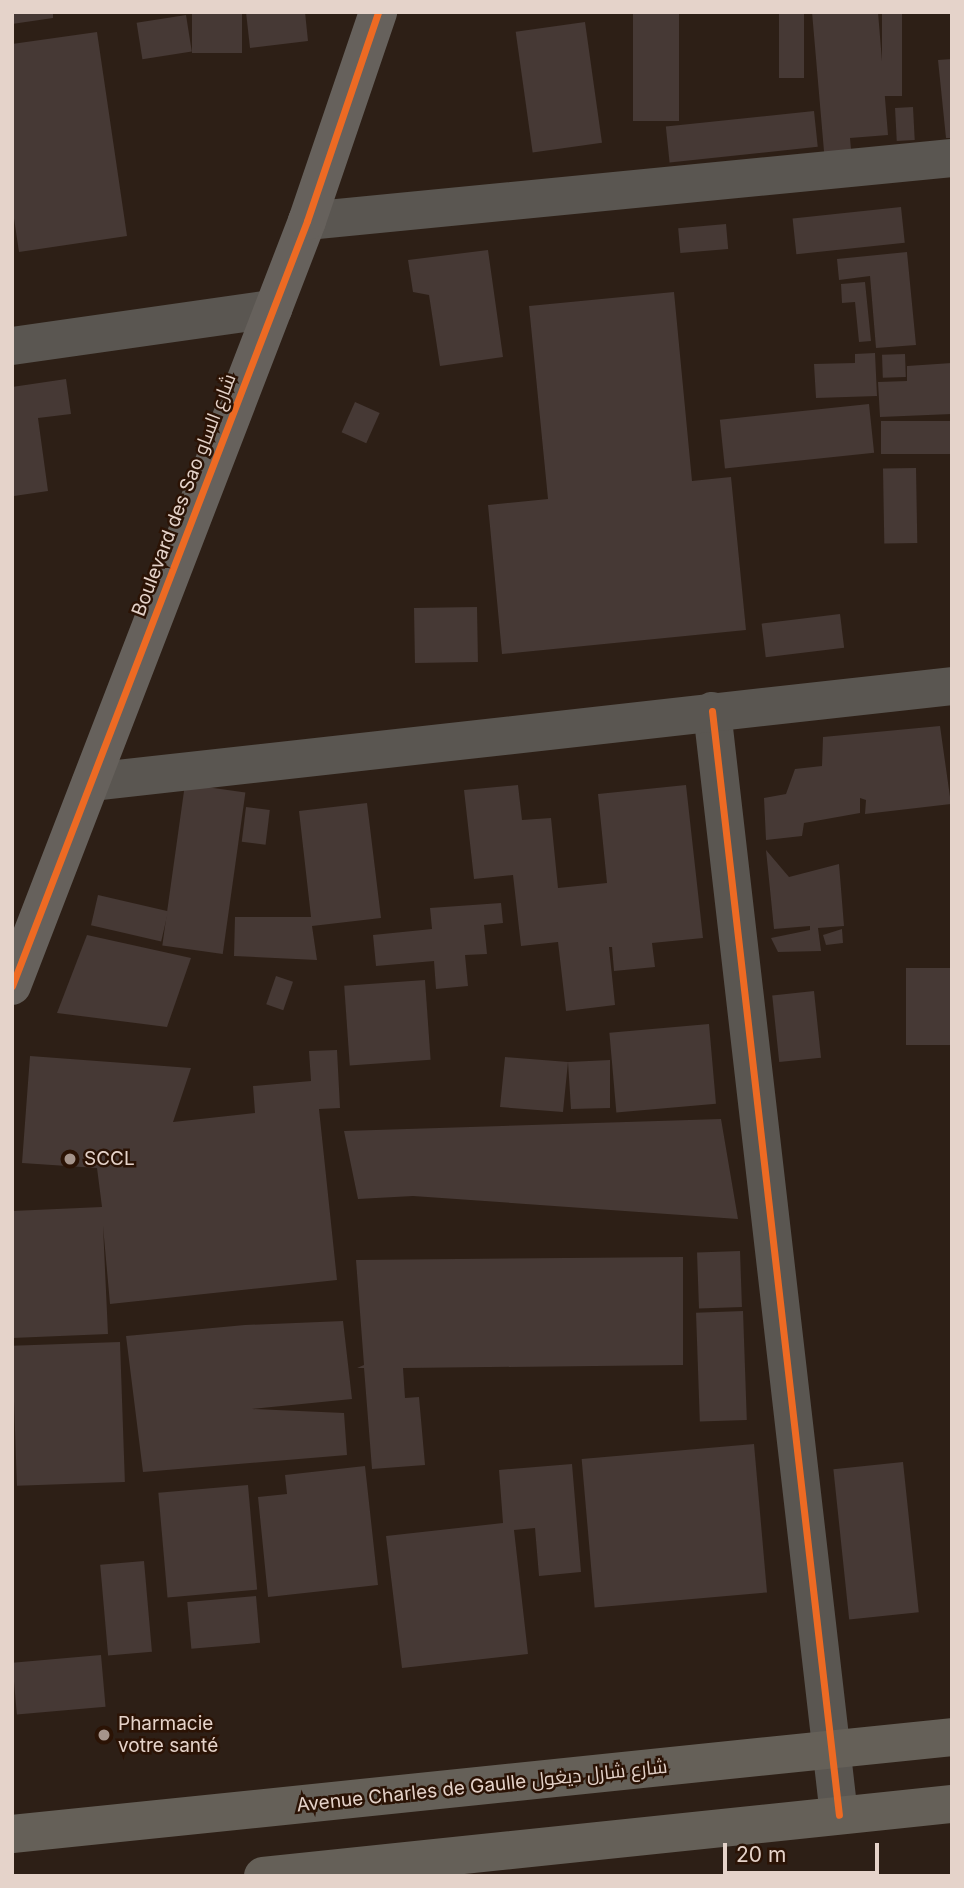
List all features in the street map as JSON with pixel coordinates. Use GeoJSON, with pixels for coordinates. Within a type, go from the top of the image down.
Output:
{"type":"FeatureCollection","features":[{"type":"Feature","properties":{"kind":"main road","name":"Avenue Charles de Gaulle شارع شارل ديغول"},"geometry":{"type":"LineString","coordinates":[[12,1834],[952,1737]]}},
{"type":"Feature","properties":{"kind":"main road"},"geometry":{"type":"LineString","coordinates":[[263,1876],[952,1804]]}},
{"type":"Feature","properties":{"kind":"street","name":"Boulevard des Sao شارع الساو"},"geometry":{"type":"LineString","coordinates":[[16,969],[307,221],[378,12]]}},
{"type":"Feature","properties":{"kind":"street"},"geometry":{"type":"LineString","coordinates":[[307,221],[952,158]]}},
{"type":"Feature","properties":{"kind":"street"},"geometry":{"type":"LineString","coordinates":[[12,346],[273,309]]}},
{"type":"Feature","properties":{"kind":"street"},"geometry":{"type":"LineString","coordinates":[[91,782],[952,686]]}},
{"type":"Feature","properties":{"kind":"street"},"geometry":{"type":"LineString","coordinates":[[712,711],[839,1815]]}},
{"type":"Feature","properties":{"kind":"building"},"geometry":{"type":"Polygon","coordinates":[[[12,12],[53,12],[53,18],[12,24],[12,12]]]}},
{"type":"Feature","properties":{"kind":"building"},"geometry":{"type":"Polygon","coordinates":[[[192,12],[242,12],[242,53],[192,53],[192,12]]]}},
{"type":"Feature","properties":{"kind":"building"},"geometry":{"type":"Polygon","coordinates":[[[246,12],[305,12],[308,41],[250,48],[246,12]]]}},
{"type":"Feature","properties":{"kind":"building"},"geometry":{"type":"Polygon","coordinates":[[[633,12],[679,12],[679,121],[633,121],[633,12]]]}},
{"type":"Feature","properties":{"kind":"building"},"geometry":{"type":"Polygon","coordinates":[[[779,12],[804,12],[804,78],[779,78],[779,12]]]}},
{"type":"Feature","properties":{"kind":"building"},"geometry":{"type":"Polygon","coordinates":[[[812,12],[878,12],[888,135],[850,138],[852,160],[825,163],[812,12]]]}},
{"type":"Feature","properties":{"kind":"building"},"geometry":{"type":"Polygon","coordinates":[[[882,12],[902,12],[902,96],[882,96],[882,12]]]}},
{"type":"Feature","properties":{"kind":"building"},"geometry":{"type":"Polygon","coordinates":[[[186,15],[192,52],[142,59],[137,23],[186,15]]]}},
{"type":"Feature","properties":{"kind":"building"},"geometry":{"type":"Polygon","coordinates":[[[585,22],[602,143],[533,153],[516,32],[585,22]]]}},
{"type":"Feature","properties":{"kind":"building"},"geometry":{"type":"Polygon","coordinates":[[[97,32],[127,236],[19,252],[12,205],[12,44],[97,32]]]}},
{"type":"Feature","properties":{"kind":"building"},"geometry":{"type":"Polygon","coordinates":[[[952,59],[952,138],[946,138],[938,60],[952,59]]]}},
{"type":"Feature","properties":{"kind":"building"},"geometry":{"type":"Polygon","coordinates":[[[913,107],[915,140],[897,141],[895,108],[913,107]]]}},
{"type":"Feature","properties":{"kind":"building"},"geometry":{"type":"Polygon","coordinates":[[[814,111],[818,147],[670,162],[666,127],[814,111]]]}},
{"type":"Feature","properties":{"kind":"building"},"geometry":{"type":"Polygon","coordinates":[[[901,207],[905,243],[796,254],[793,218],[901,207]]]}},
{"type":"Feature","properties":{"kind":"building"},"geometry":{"type":"Polygon","coordinates":[[[726,224],[728,249],[680,253],[678,228],[726,224]]]}},
{"type":"Feature","properties":{"kind":"building"},"geometry":{"type":"Polygon","coordinates":[[[488,250],[503,357],[440,366],[429,295],[413,292],[408,260],[488,250]]]}},
{"type":"Feature","properties":{"kind":"building"},"geometry":{"type":"Polygon","coordinates":[[[907,252],[916,345],[876,348],[870,276],[839,280],[837,259],[907,252]]]}},
{"type":"Feature","properties":{"kind":"building"},"geometry":{"type":"Polygon","coordinates":[[[865,282],[871,341],[859,342],[855,302],[842,303],[841,284],[865,282]]]}},
{"type":"Feature","properties":{"kind":"building"},"geometry":{"type":"Polygon","coordinates":[[[674,292],[692,481],[731,477],[746,630],[502,654],[488,505],[548,499],[529,306],[674,292]]]}},
{"type":"Feature","properties":{"kind":"building"},"geometry":{"type":"Polygon","coordinates":[[[875,353],[877,396],[816,398],[814,364],[855,363],[855,354],[875,353]]]}},
{"type":"Feature","properties":{"kind":"building"},"geometry":{"type":"Polygon","coordinates":[[[905,354],[906,377],[883,378],[882,355],[905,354]]]}},
{"type":"Feature","properties":{"kind":"building"},"geometry":{"type":"Polygon","coordinates":[[[952,363],[952,414],[880,417],[878,382],[907,381],[907,366],[952,363]]]}},
{"type":"Feature","properties":{"kind":"building"},"geometry":{"type":"Polygon","coordinates":[[[66,379],[71,414],[38,418],[48,491],[14,496],[12,387],[66,379]]]}},
{"type":"Feature","properties":{"kind":"building"},"geometry":{"type":"Polygon","coordinates":[[[355,402],[380,413],[366,443],[342,432],[355,402]]]}},
{"type":"Feature","properties":{"kind":"building"},"geometry":{"type":"Polygon","coordinates":[[[869,404],[874,453],[725,468],[720,420],[869,404]]]}},
{"type":"Feature","properties":{"kind":"building"},"geometry":{"type":"Polygon","coordinates":[[[881,421],[952,421],[952,454],[881,454],[881,421]]]}},
{"type":"Feature","properties":{"kind":"building"},"geometry":{"type":"Polygon","coordinates":[[[916,468],[917,543],[884,544],[883,469],[916,468]]]}},
{"type":"Feature","properties":{"kind":"building"},"geometry":{"type":"Polygon","coordinates":[[[477,607],[478,662],[415,663],[414,608],[477,607]]]}},
{"type":"Feature","properties":{"kind":"building"},"geometry":{"type":"Polygon","coordinates":[[[840,614],[844,648],[766,657],[762,624],[840,614]]]}},
{"type":"Feature","properties":{"kind":"building"},"geometry":{"type":"Polygon","coordinates":[[[940,726],[951,804],[865,814],[866,800],[860,798],[860,813],[804,823],[802,836],[766,840],[764,798],[786,794],[795,769],[822,766],[823,737],[940,726]]]}},
{"type":"Feature","properties":{"kind":"building"},"geometry":{"type":"Polygon","coordinates":[[[185,784],[245,792],[223,954],[162,945],[185,784]]]}},
{"type":"Feature","properties":{"kind":"building"},"geometry":{"type":"Polygon","coordinates":[[[518,785],[522,820],[551,818],[558,888],[607,883],[598,794],[686,785],[703,938],[652,943],[655,967],[614,971],[612,947],[609,947],[615,1005],[566,1011],[558,942],[521,946],[513,875],[474,879],[464,790],[518,785]]]}},
{"type":"Feature","properties":{"kind":"building"},"geometry":{"type":"Polygon","coordinates":[[[367,803],[381,918],[312,926],[317,960],[234,956],[235,917],[311,917],[299,811],[367,803]]]}},
{"type":"Feature","properties":{"kind":"building"},"geometry":{"type":"Polygon","coordinates":[[[246,807],[270,810],[266,845],[242,842],[246,807]]]}},
{"type":"Feature","properties":{"kind":"building"},"geometry":{"type":"Polygon","coordinates":[[[766,850],[789,877],[839,864],[844,926],[818,928],[821,951],[778,952],[771,938],[810,930],[810,926],[774,929],[766,850]]]}},
{"type":"Feature","properties":{"kind":"building"},"geometry":{"type":"Polygon","coordinates":[[[98,895],[168,911],[161,941],[91,925],[98,895]]]}},
{"type":"Feature","properties":{"kind":"building"},"geometry":{"type":"Polygon","coordinates":[[[501,903],[503,923],[484,925],[487,954],[465,955],[468,986],[436,989],[434,961],[376,966],[373,935],[432,929],[430,908],[501,903]]]}},
{"type":"Feature","properties":{"kind":"building"},"geometry":{"type":"Polygon","coordinates":[[[842,929],[843,943],[826,945],[823,935],[842,929]]]}},
{"type":"Feature","properties":{"kind":"building"},"geometry":{"type":"Polygon","coordinates":[[[87,935],[191,958],[167,1027],[57,1013],[87,935]]]}},
{"type":"Feature","properties":{"kind":"building"},"geometry":{"type":"Polygon","coordinates":[[[906,968],[952,968],[952,1045],[906,1045],[906,968]]]}},
{"type":"Feature","properties":{"kind":"building"},"geometry":{"type":"Polygon","coordinates":[[[276,976],[293,982],[283,1010],[266,1004],[276,976]]]}},
{"type":"Feature","properties":{"kind":"building"},"geometry":{"type":"Polygon","coordinates":[[[425,980],[431,1060],[350,1065],[344,986],[425,980]]]}},
{"type":"Feature","properties":{"kind":"building"},"geometry":{"type":"Polygon","coordinates":[[[814,991],[821,1058],[779,1062],[772,995],[814,991]]]}},
{"type":"Feature","properties":{"kind":"building"},"geometry":{"type":"Polygon","coordinates":[[[709,1024],[716,1104],[616,1112],[609,1033],[709,1024]]]}},
{"type":"Feature","properties":{"kind":"building"},"geometry":{"type":"Polygon","coordinates":[[[337,1050],[340,1108],[319,1109],[337,1280],[110,1304],[103,1226],[108,1334],[12,1338],[12,1211],[102,1207],[97,1168],[22,1163],[30,1056],[191,1068],[173,1122],[255,1113],[253,1086],[311,1081],[309,1051],[337,1050]]]}},
{"type":"Feature","properties":{"kind":"building"},"geometry":{"type":"Polygon","coordinates":[[[505,1057],[568,1062],[563,1112],[500,1107],[505,1057]]]}},
{"type":"Feature","properties":{"kind":"building"},"geometry":{"type":"Polygon","coordinates":[[[610,1060],[610,1108],[571,1109],[568,1062],[610,1060]]]}},
{"type":"Feature","properties":{"kind":"building"},"geometry":{"type":"Polygon","coordinates":[[[721,1119],[738,1219],[413,1196],[358,1199],[344,1131],[721,1119]]]}},
{"type":"Feature","properties":{"kind":"building"},"geometry":{"type":"Polygon","coordinates":[[[740,1251],[742,1307],[699,1308],[697,1253],[740,1251]]]}},
{"type":"Feature","properties":{"kind":"building"},"geometry":{"type":"Polygon","coordinates":[[[683,1257],[683,1365],[403,1368],[405,1398],[419,1397],[425,1465],[372,1469],[364,1368],[357,1368],[364,1365],[356,1260],[683,1257]]]}},
{"type":"Feature","properties":{"kind":"building"},"geometry":{"type":"Polygon","coordinates":[[[743,1311],[747,1420],[700,1422],[696,1313],[743,1311]]]}},
{"type":"Feature","properties":{"kind":"building"},"geometry":{"type":"Polygon","coordinates":[[[343,1321],[352,1399],[252,1409],[344,1413],[347,1455],[143,1472],[126,1336],[245,1325],[343,1321]]]}},
{"type":"Feature","properties":{"kind":"building"},"geometry":{"type":"Polygon","coordinates":[[[120,1342],[125,1482],[17,1486],[12,1346],[120,1342]]]}},
{"type":"Feature","properties":{"kind":"building"},"geometry":{"type":"Polygon","coordinates":[[[754,1444],[767,1592],[595,1608],[582,1459],[754,1444]]]}},
{"type":"Feature","properties":{"kind":"building"},"geometry":{"type":"Polygon","coordinates":[[[903,1462],[919,1612],[849,1619],[833,1469],[903,1462]]]}},
{"type":"Feature","properties":{"kind":"building"},"geometry":{"type":"Polygon","coordinates":[[[572,1464],[581,1572],[539,1576],[535,1528],[514,1530],[528,1654],[402,1668],[386,1536],[503,1523],[499,1470],[572,1464]]]}},
{"type":"Feature","properties":{"kind":"building"},"geometry":{"type":"Polygon","coordinates":[[[365,1466],[378,1585],[268,1597],[258,1497],[287,1494],[285,1475],[365,1466]]]}},
{"type":"Feature","properties":{"kind":"building"},"geometry":{"type":"Polygon","coordinates":[[[248,1485],[257,1590],[167,1597],[158,1493],[248,1485]]]}},
{"type":"Feature","properties":{"kind":"building"},"geometry":{"type":"Polygon","coordinates":[[[144,1561],[152,1652],[108,1655],[100,1565],[144,1561]]]}},
{"type":"Feature","properties":{"kind":"building"},"geometry":{"type":"Polygon","coordinates":[[[256,1596],[260,1643],[191,1649],[187,1602],[256,1596]]]}},
{"type":"Feature","properties":{"kind":"building"},"geometry":{"type":"Polygon","coordinates":[[[101,1655],[106,1707],[17,1715],[12,1663],[101,1655]]]}},
{"type":"Feature","properties":{"kind":"cycle path"},"geometry":{"type":"LineString","coordinates":[[12,986],[307,221],[378,12]]}},
{"type":"Feature","properties":{"kind":"cycle path"},"geometry":{"type":"LineString","coordinates":[[712,711],[839,1815]]}},
{"type":"Feature","properties":{"kind":"place","name":"SCCL"},"geometry":{"type":"Point","coordinates":[70,1159]}},
{"type":"Feature","properties":{"kind":"place","name":"Pharmacie votre santé"},"geometry":{"type":"Point","coordinates":[104,1735]}}]}
